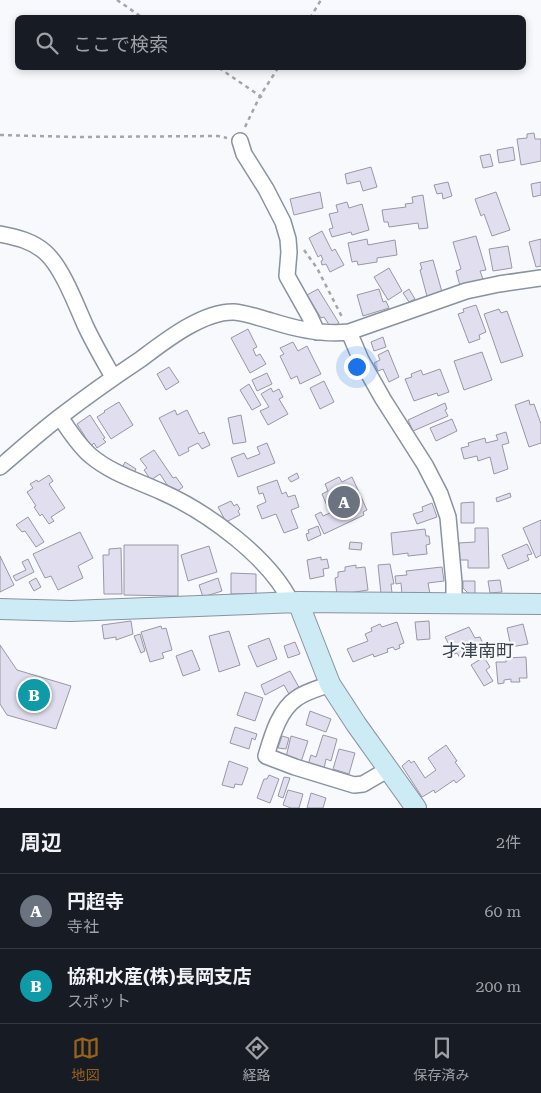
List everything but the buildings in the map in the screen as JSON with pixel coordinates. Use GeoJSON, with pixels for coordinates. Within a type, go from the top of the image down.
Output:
{"type":"FeatureCollection","features":[{"type":"Feature","properties":{"kind":"street"},"geometry":{"type":"LineString","coordinates":[[240,141],[244,154],[266,189],[283,222],[288,239],[289,252],[286,276],[310,316],[317,332]]}},
{"type":"Feature","properties":{"kind":"street"},"geometry":{"type":"LineString","coordinates":[[0,234],[15,237],[35,245],[45,252],[55,264],[113,378]]}},
{"type":"Feature","properties":{"kind":"street"},"geometry":{"type":"LineString","coordinates":[[0,467],[60,416],[167,340],[198,322],[218,314],[233,312],[248,314],[317,332],[336,334],[349,332],[466,292],[499,284],[541,278]]}},
{"type":"Feature","properties":{"kind":"street"},"geometry":{"type":"LineString","coordinates":[[349,332],[361,360],[383,399],[425,465],[440,494],[448,517],[454,604]]}},
{"type":"Feature","properties":{"kind":"street"},"geometry":{"type":"LineString","coordinates":[[60,416],[80,445],[91,457],[109,469],[194,507],[227,532],[275,576],[294,602],[330,684],[387,770],[416,808]]}},
{"type":"Feature","properties":{"kind":"street"},"geometry":{"type":"LineString","coordinates":[[0,609],[71,611],[294,602],[541,604]]}},
{"type":"Feature","properties":{"kind":"street"},"geometry":{"type":"LineString","coordinates":[[330,684],[297,698],[287,709],[273,731],[266,756],[354,785],[363,784],[387,770]]}},
{"type":"Feature","properties":{"kind":"path"},"geometry":{"type":"LineString","coordinates":[[116,0],[138,15]]}},
{"type":"Feature","properties":{"kind":"path"},"geometry":{"type":"LineString","coordinates":[[312,15],[321,0]]}},
{"type":"Feature","properties":{"kind":"path"},"geometry":{"type":"LineString","coordinates":[[222,70],[264,100]]}},
{"type":"Feature","properties":{"kind":"path"},"geometry":{"type":"LineString","coordinates":[[0,135],[76,137],[218,136],[240,141],[260,96],[277,70]]}},
{"type":"Feature","properties":{"kind":"path"},"geometry":{"type":"LineString","coordinates":[[302,246],[329,290],[349,332]]}},
{"type":"Feature","properties":{"kind":"place","name":"円超寺"},"geometry":{"type":"Point","coordinates":[344,502]}},
{"type":"Feature","properties":{"kind":"place","name":"協和水産(株)長岡支店"},"geometry":{"type":"Point","coordinates":[34,695]}},
{"type":"Feature","properties":{"kind":"district","name":"才津南町"},"geometry":{"type":"Point","coordinates":[478,650]}}]}
